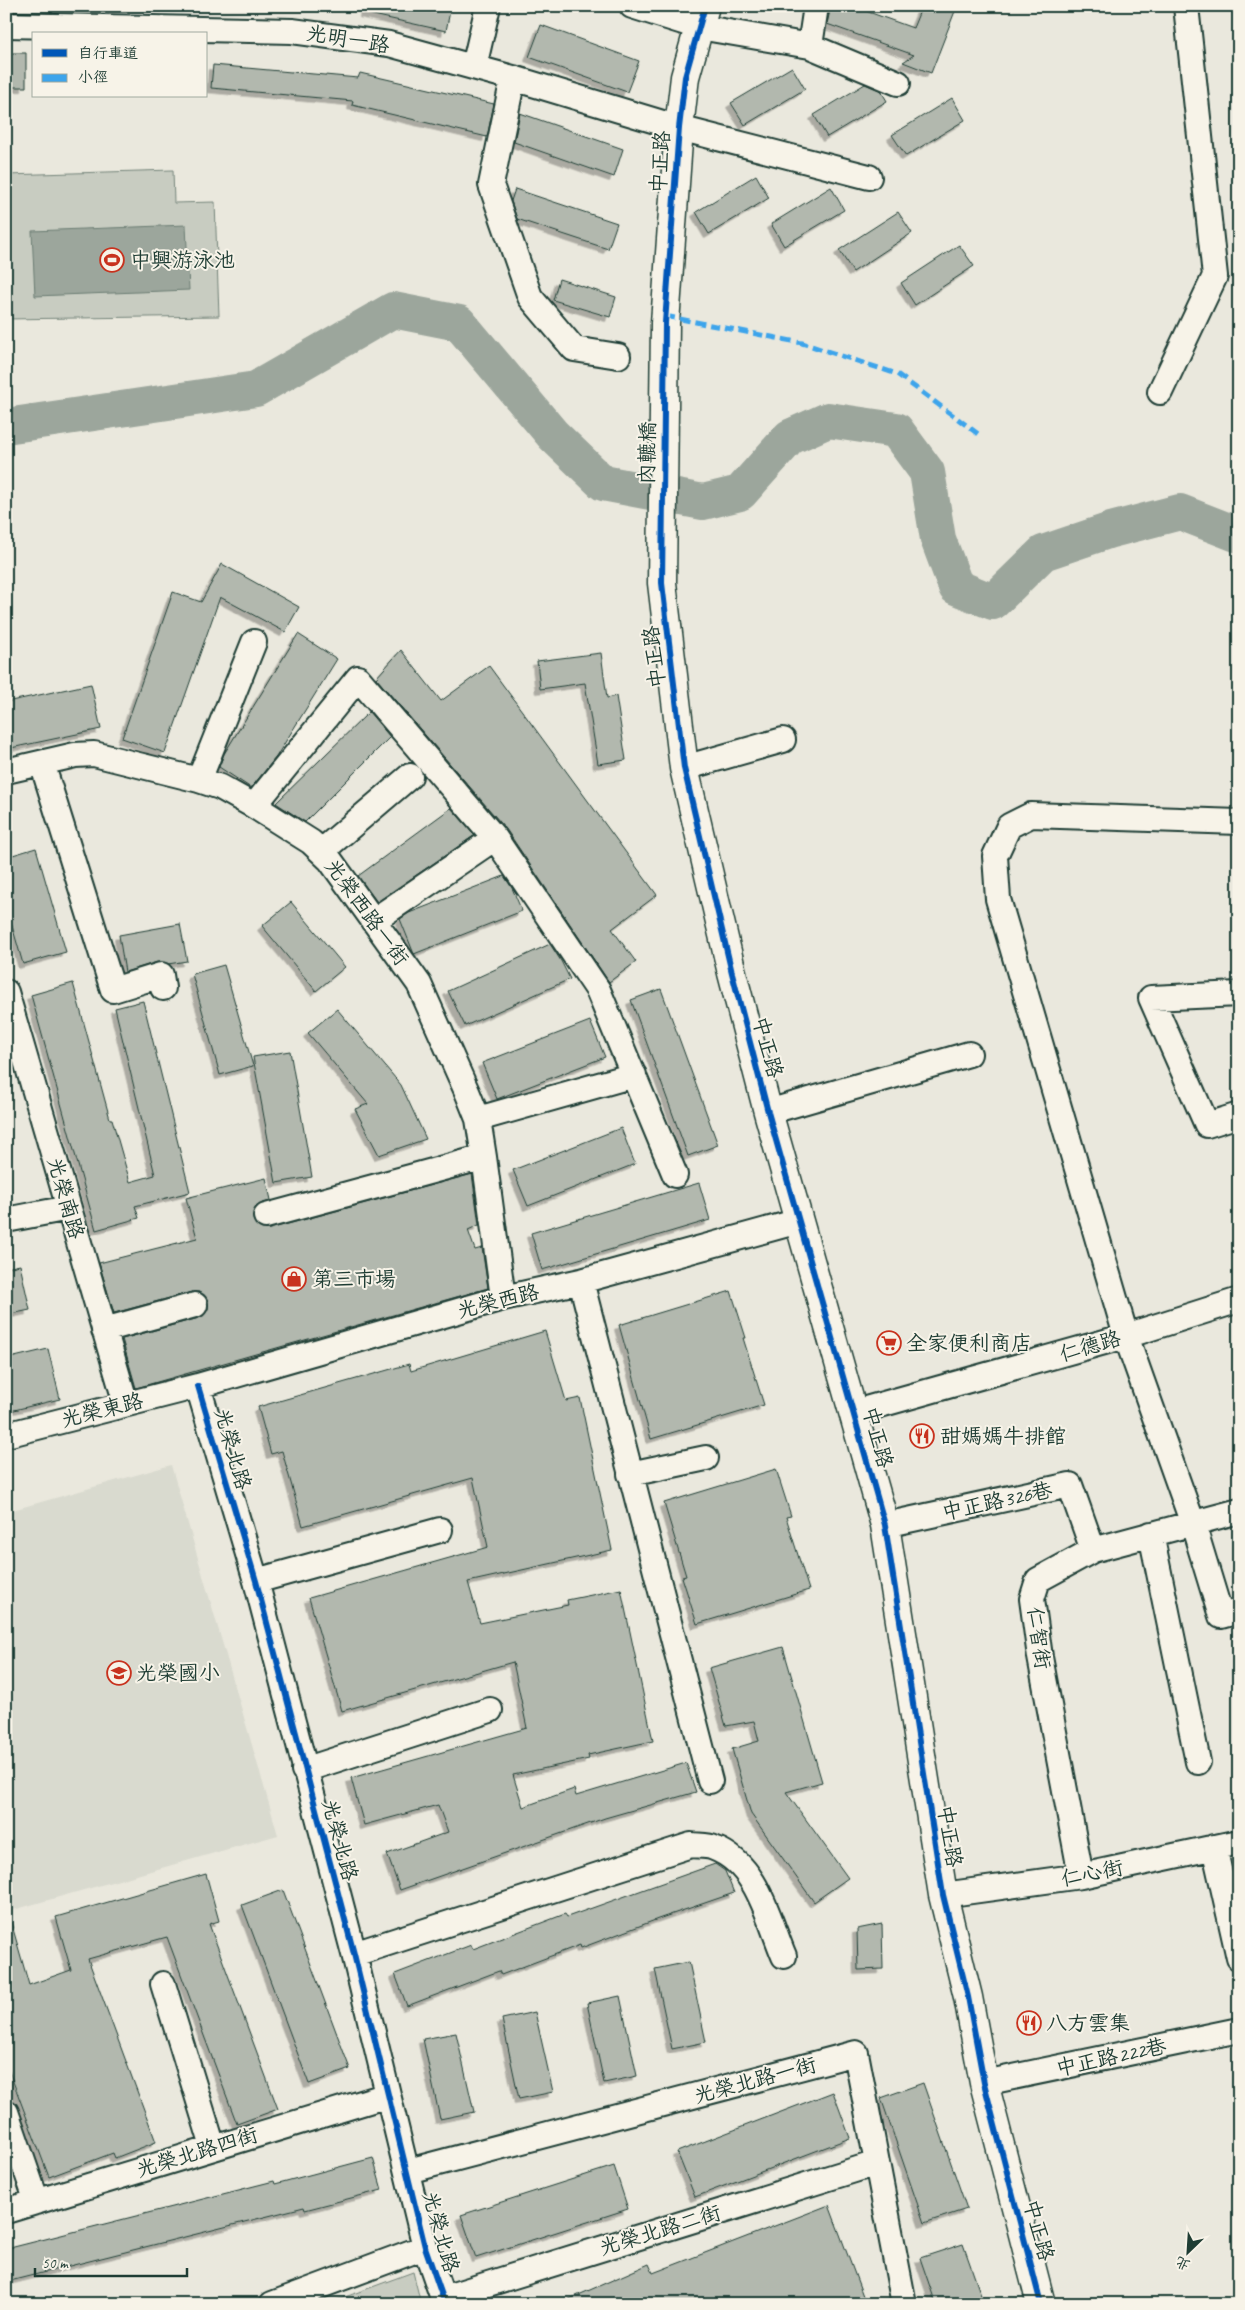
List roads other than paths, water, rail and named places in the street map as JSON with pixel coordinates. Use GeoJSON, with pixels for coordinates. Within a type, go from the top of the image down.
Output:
{"type":"FeatureCollection","features":[{"type":"Feature","properties":{"kind":"main road","name":"中正路"},"geometry":{"type":"LineString","coordinates":[[665,323],[678,128],[685,77],[702,17]]}},
{"type":"Feature","properties":{"kind":"main road","name":"內轆橋"},"geometry":{"type":"LineString","coordinates":[[662,584],[665,323]]}},
{"type":"Feature","properties":{"kind":"main road","name":"中正路"},"geometry":{"type":"LineString","coordinates":[[662,584],[684,768],[732,974],[768,1112],[886,1525],[943,1895],[968,1997],[984,2083],[1041,2304]]}},
{"type":"Feature","properties":{"kind":"street"},"geometry":{"type":"LineString","coordinates":[[474,67],[488,6]]}},
{"type":"Feature","properties":{"kind":"street"},"geometry":{"type":"LineString","coordinates":[[632,6],[702,17],[810,46],[898,83]]}},
{"type":"Feature","properties":{"kind":"street"},"geometry":{"type":"LineString","coordinates":[[810,46],[816,6]]}},
{"type":"Feature","properties":{"kind":"street"},"geometry":{"type":"LineString","coordinates":[[1160,392],[1215,276],[1186,6]]}},
{"type":"Feature","properties":{"kind":"street","name":"光明一路"},"geometry":{"type":"LineString","coordinates":[[6,25],[292,31],[389,44],[513,78],[678,128],[869,177]]}},
{"type":"Feature","properties":{"kind":"street"},"geometry":{"type":"LineString","coordinates":[[513,78],[491,186],[530,297],[574,349],[618,356]]}},
{"type":"Feature","properties":{"kind":"street"},"geometry":{"type":"LineString","coordinates":[[199,780],[254,642]]}},
{"type":"Feature","properties":{"kind":"street"},"geometry":{"type":"LineString","coordinates":[[254,806],[358,678],[495,838],[598,990],[675,1175]]}},
{"type":"Feature","properties":{"kind":"street"},"geometry":{"type":"LineString","coordinates":[[684,768],[782,740]]}},
{"type":"Feature","properties":{"kind":"street","name":"光榮西路一街"},"geometry":{"type":"LineString","coordinates":[[6,771],[75,755],[94,754],[199,780],[220,787],[254,806],[312,842],[322,851],[419,984],[478,1120],[503,1298]]}},
{"type":"Feature","properties":{"kind":"street"},"geometry":{"type":"LineString","coordinates":[[42,763],[113,990],[161,975],[164,988]]}},
{"type":"Feature","properties":{"kind":"street"},"geometry":{"type":"LineString","coordinates":[[322,851],[410,776]]}},
{"type":"Feature","properties":{"kind":"street"},"geometry":{"type":"LineString","coordinates":[[1239,822],[1031,815],[1008,826],[995,856],[998,899],[1126,1336],[1193,1524],[1221,1616],[1239,1611]]}},
{"type":"Feature","properties":{"kind":"street"},"geometry":{"type":"LineString","coordinates":[[373,921],[495,838]]}},
{"type":"Feature","properties":{"kind":"street","name":"光榮南路"},"geometry":{"type":"LineString","coordinates":[[6,992],[12,1030],[69,1208],[126,1404]]}},
{"type":"Feature","properties":{"kind":"street"},"geometry":{"type":"LineString","coordinates":[[1239,994],[1151,998],[1207,1125],[1239,1115]]}},
{"type":"Feature","properties":{"kind":"street"},"geometry":{"type":"LineString","coordinates":[[768,1112],[969,1054]]}},
{"type":"Feature","properties":{"kind":"street"},"geometry":{"type":"LineString","coordinates":[[478,1120],[634,1075]]}},
{"type":"Feature","properties":{"kind":"street"},"geometry":{"type":"LineString","coordinates":[[266,1216],[484,1156]]}},
{"type":"Feature","properties":{"kind":"street"},"geometry":{"type":"LineString","coordinates":[[6,1220],[69,1208]]}},
{"type":"Feature","properties":{"kind":"street","name":"光榮西路"},"geometry":{"type":"LineString","coordinates":[[198,1386],[503,1298],[580,1281],[798,1222]]}},
{"type":"Feature","properties":{"kind":"street"},"geometry":{"type":"LineString","coordinates":[[580,1281],[710,1781]]}},
{"type":"Feature","properties":{"kind":"street","name":"仁德路"},"geometry":{"type":"LineString","coordinates":[[854,1412],[1126,1336],[1239,1300]]}},
{"type":"Feature","properties":{"kind":"street"},"geometry":{"type":"LineString","coordinates":[[104,1330],[195,1305]]}},
{"type":"Feature","properties":{"kind":"street","name":"光榮東路"},"geometry":{"type":"LineString","coordinates":[[6,1435],[198,1386]]}},
{"type":"Feature","properties":{"kind":"street","name":"光榮北路"},"geometry":{"type":"LineString","coordinates":[[198,1386],[256,1581],[304,1770],[354,1954],[425,2247],[444,2301]]}},
{"type":"Feature","properties":{"kind":"street"},"geometry":{"type":"LineString","coordinates":[[630,1474],[706,1458]]}},
{"type":"Feature","properties":{"kind":"street","name":"中正路326巷"},"geometry":{"type":"LineString","coordinates":[[886,1525],[1070,1485],[1093,1550]]}},
{"type":"Feature","properties":{"kind":"street","name":"仁智街"},"geometry":{"type":"LineString","coordinates":[[1081,1876],[1040,1657],[1032,1600],[1038,1580],[1093,1550],[1239,1512]]}},
{"type":"Feature","properties":{"kind":"street"},"geometry":{"type":"LineString","coordinates":[[256,1581],[440,1530]]}},
{"type":"Feature","properties":{"kind":"street"},"geometry":{"type":"LineString","coordinates":[[1151,1534],[1198,1762]]}},
{"type":"Feature","properties":{"kind":"street"},"geometry":{"type":"LineString","coordinates":[[304,1770],[490,1710]]}},
{"type":"Feature","properties":{"kind":"street","name":"仁心街"},"geometry":{"type":"LineString","coordinates":[[943,1895],[1081,1876],[1239,1842]]}},
{"type":"Feature","properties":{"kind":"street"},"geometry":{"type":"LineString","coordinates":[[354,1954],[691,1845],[714,1847],[736,1861],[753,1880],[784,1956]]}},
{"type":"Feature","properties":{"kind":"street"},"geometry":{"type":"LineString","coordinates":[[1214,1847],[1239,1958]]}},
{"type":"Feature","properties":{"kind":"street"},"geometry":{"type":"LineString","coordinates":[[163,1984],[214,2147]]}},
{"type":"Feature","properties":{"kind":"street","name":"中正路222巷"},"geometry":{"type":"LineString","coordinates":[[984,2083],[1239,2030]]}},
{"type":"Feature","properties":{"kind":"street","name":"光榮北路一街"},"geometry":{"type":"LineString","coordinates":[[408,2172],[856,2053],[904,2304]]}},
{"type":"Feature","properties":{"kind":"street","name":"光榮北路四街"},"geometry":{"type":"LineString","coordinates":[[6,2211],[388,2095]]}},
{"type":"Feature","properties":{"kind":"street"},"geometry":{"type":"LineString","coordinates":[[6,2112],[36,2202]]}},
{"type":"Feature","properties":{"kind":"street","name":"光榮北路二街"},"geometry":{"type":"LineString","coordinates":[[444,2301],[877,2163]]}},
{"type":"Feature","properties":{"kind":"street"},"geometry":{"type":"LineString","coordinates":[[272,2304],[425,2247]]}},
{"type":"Feature","properties":{"kind":"waterway"},"geometry":{"type":"LineString","coordinates":[[6,426],[256,389],[393,310],[459,323],[553,435],[603,483],[703,502],[740,493],[790,437],[828,420],[896,430],[927,472],[938,539],[956,587],[993,602],[1043,553],[1111,530],[1180,512],[1239,535]]}},
{"type":"Feature","properties":{"kind":"place","name":"中興游泳池"},"geometry":{"type":"Point","coordinates":[112,260]}},
{"type":"Feature","properties":{"kind":"place","name":"第三市場"},"geometry":{"type":"Point","coordinates":[294,1279]}},
{"type":"Feature","properties":{"kind":"place","name":"全家便利商店"},"geometry":{"type":"Point","coordinates":[889,1343]}},
{"type":"Feature","properties":{"kind":"place","name":"甜媽媽牛排館"},"geometry":{"type":"Point","coordinates":[922,1436]}},
{"type":"Feature","properties":{"kind":"place","name":"光榮國小"},"geometry":{"type":"Point","coordinates":[119,1673]}},
{"type":"Feature","properties":{"kind":"place","name":"八方雲集"},"geometry":{"type":"Point","coordinates":[1029,2023]}}]}
